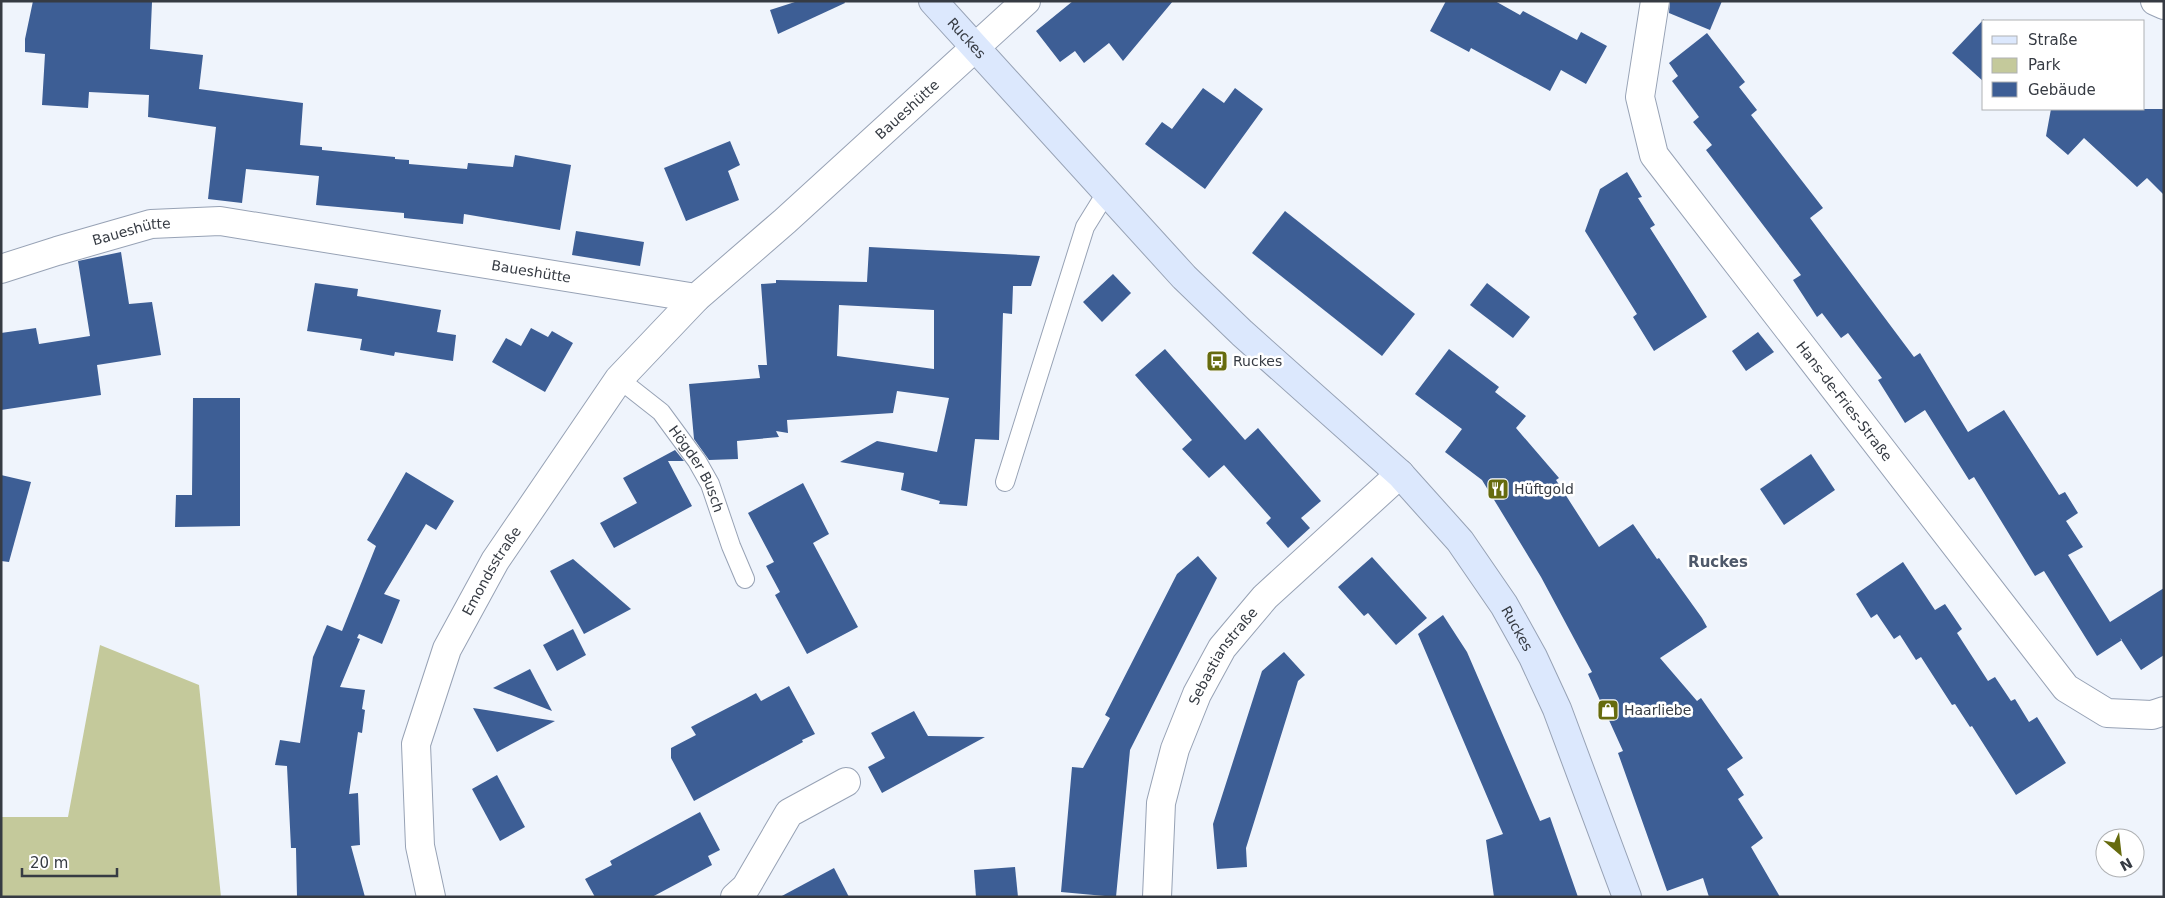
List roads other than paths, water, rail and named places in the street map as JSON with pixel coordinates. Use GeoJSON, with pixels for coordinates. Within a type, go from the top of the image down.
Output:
{"type":"FeatureCollection","features":[{"type":"Feature","properties":{"kind":"main road","name":"Ruckes"},"geometry":{"type":"LineString","coordinates":[[932,1],[1184,277],[1242,334],[1400,474],[1460,541],[1504,605],[1533,656],[1557,709],[1627,897]]}},
{"type":"Feature","properties":{"kind":"street","name":"Baueshütte"},"geometry":{"type":"LineString","coordinates":[[1,269],[57,250],[151,224],[220,221],[696,298],[785,221],[1026,1]]}},
{"type":"Feature","properties":{"kind":"street","name":"Hans-de-Fries-Straße"},"geometry":{"type":"LineString","coordinates":[[1655,1],[1640,97],[1654,155],[2066,688],[2107,712],[2152,716],[2164,711]]}},
{"type":"Feature","properties":{"kind":"street"},"geometry":{"type":"LineString","coordinates":[[2155,1],[2164,5]]}},
{"type":"Feature","properties":{"kind":"street","name":"Emondsstraße"},"geometry":{"type":"LineString","coordinates":[[431,897],[420,846],[416,744],[447,649],[495,561],[619,379],[696,298]]}},
{"type":"Feature","properties":{"kind":"street","name":"Sebastianstraße"},"geometry":{"type":"LineString","coordinates":[[1157,897],[1161,802],[1173,758],[1197,694],[1222,648],[1265,597],[1400,474]]}},
{"type":"Feature","properties":{"kind":"street"},"geometry":{"type":"LineString","coordinates":[[734,897],[746,887],[789,814],[846,782]]}},
{"type":"Feature","properties":{"kind":"lane"},"geometry":{"type":"LineString","coordinates":[[1005,482],[1085,227],[1106,193]]}},
{"type":"Feature","properties":{"kind":"lane","name":"Högder Busch"},"geometry":{"type":"LineString","coordinates":[[619,379],[661,412],[697,461],[710,484],[731,546],[745,579]]}},
{"type":"Feature","properties":{"kind":"place","name":"Ruckes"},"geometry":{"type":"Point","coordinates":[1217,361]}},
{"type":"Feature","properties":{"kind":"place","name":"Hüftgold"},"geometry":{"type":"Point","coordinates":[1498,489]}},
{"type":"Feature","properties":{"kind":"place","name":"Haarliebe"},"geometry":{"type":"Point","coordinates":[1608,710]}},
{"type":"Feature","properties":{"kind":"district","name":"Ruckes"},"geometry":{"type":"Point","coordinates":[1718,562]}}]}
